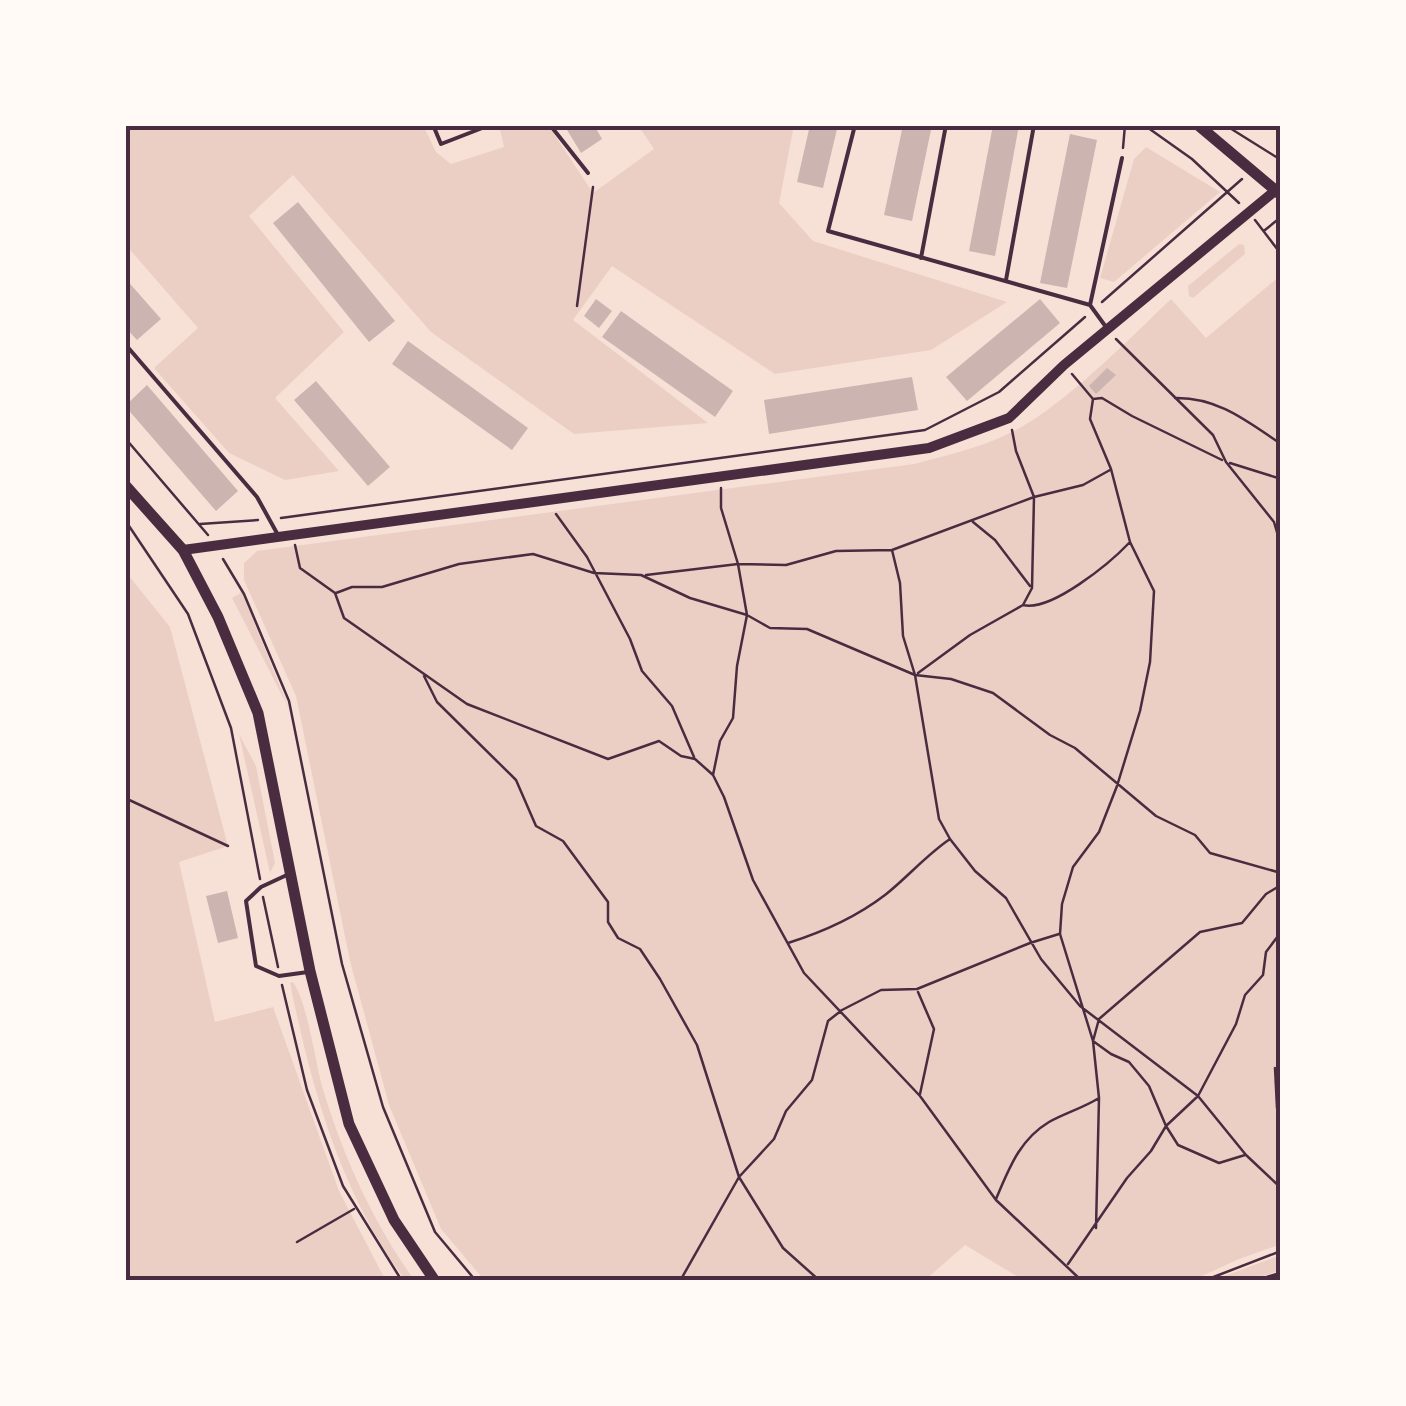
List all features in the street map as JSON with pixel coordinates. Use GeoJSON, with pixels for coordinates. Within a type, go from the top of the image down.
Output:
{"type":"FeatureCollection","features":[{"type":"Feature","properties":{"kind":"main road"},"geometry":{"type":"LineString","coordinates":[[1198,125],[1278,193]]}},
{"type":"Feature","properties":{"kind":"main road"},"geometry":{"type":"LineString","coordinates":[[125,484],[183,550],[218,617],[258,713],[310,971],[349,1124],[394,1220],[435,1281]]}},
{"type":"Feature","properties":{"kind":"main road"},"geometry":{"type":"LineString","coordinates":[[1268,1281],[1281,1277]]}},
{"type":"Feature","properties":{"kind":"street"},"geometry":{"type":"LineString","coordinates":[[183,550],[930,448],[1009,418],[1064,364],[1278,193]]}},
{"type":"Feature","properties":{"kind":"lane"},"geometry":{"type":"LineString","coordinates":[[432,125],[441,144],[490,125]]}},
{"type":"Feature","properties":{"kind":"lane"},"geometry":{"type":"LineString","coordinates":[[550,125],[588,173]]}},
{"type":"Feature","properties":{"kind":"lane"},"geometry":{"type":"LineString","coordinates":[[855,125],[828,232],[1092,307],[1108,331]]}},
{"type":"Feature","properties":{"kind":"lane"},"geometry":{"type":"LineString","coordinates":[[921,258],[946,125]]}},
{"type":"Feature","properties":{"kind":"lane"},"geometry":{"type":"LineString","coordinates":[[1006,280],[1034,125]]}},
{"type":"Feature","properties":{"kind":"lane"},"geometry":{"type":"LineString","coordinates":[[1092,307],[1122,158]]}},
{"type":"Feature","properties":{"kind":"lane"},"geometry":{"type":"LineString","coordinates":[[125,344],[257,497],[280,537]]}},
{"type":"Feature","properties":{"kind":"lane"},"geometry":{"type":"LineString","coordinates":[[289,874],[261,887],[246,901],[256,966],[280,976],[310,971]]}},
{"type":"Feature","properties":{"kind":"path"},"geometry":{"type":"LineString","coordinates":[[1122,158],[1124,125]]}},
{"type":"Feature","properties":{"kind":"path"},"geometry":{"type":"LineString","coordinates":[[200,524],[269,519],[925,430],[999,392],[1228,190],[1144,125]]}},
{"type":"Feature","properties":{"kind":"path"},"geometry":{"type":"LineString","coordinates":[[1225,125],[1281,160]]}},
{"type":"Feature","properties":{"kind":"path"},"geometry":{"type":"LineString","coordinates":[[577,306],[592,187]]}},
{"type":"Feature","properties":{"kind":"path"},"geometry":{"type":"LineString","coordinates":[[1281,218],[1264,231],[1281,254]]}},
{"type":"Feature","properties":{"kind":"path"},"geometry":{"type":"LineString","coordinates":[[1108,331],[1213,435],[1226,462],[1274,522],[1281,546]]}},
{"type":"Feature","properties":{"kind":"path"},"geometry":{"type":"LineString","coordinates":[[1064,364],[1093,398],[1090,419],[1111,469],[1130,542],[1154,590],[1150,662],[1118,786],[1099,832],[1074,866],[1062,904],[1060,934],[1093,1040],[1099,1098],[1096,1228]]}},
{"type":"Feature","properties":{"kind":"path"},"geometry":{"type":"LineString","coordinates":[[1173,398],[1194,397],[1246,418],[1281,444]]}},
{"type":"Feature","properties":{"kind":"path"},"geometry":{"type":"LineString","coordinates":[[1093,398],[1102,398],[1226,462],[1281,479]]}},
{"type":"Feature","properties":{"kind":"path"},"geometry":{"type":"LineString","coordinates":[[915,675],[970,635],[1023,605],[1032,588],[1034,497],[1016,451],[1009,418]]}},
{"type":"Feature","properties":{"kind":"path"},"geometry":{"type":"LineString","coordinates":[[125,438],[215,546],[244,594],[290,701],[342,964],[383,1107],[435,1232],[476,1281]]}},
{"type":"Feature","properties":{"kind":"path"},"geometry":{"type":"LineString","coordinates":[[335,594],[352,587],[382,587],[459,564],[533,554],[594,573],[641,576],[738,564],[786,564],[836,552],[892,550],[1034,497],[1083,485],[1111,469]]}},
{"type":"Feature","properties":{"kind":"path"},"geometry":{"type":"LineString","coordinates":[[713,775],[720,741],[733,718],[736,666],[747,614],[738,564],[721,508],[721,476]]}},
{"type":"Feature","properties":{"kind":"path"},"geometry":{"type":"LineString","coordinates":[[546,500],[587,558],[630,639],[642,671],[672,706],[695,759],[713,775],[753,880],[804,973],[920,1096],[996,1200],[1082,1281]]}},
{"type":"Feature","properties":{"kind":"path"},"geometry":{"type":"LineString","coordinates":[[125,520],[188,614],[230,728],[306,1090],[342,1186],[402,1281]]}},
{"type":"Feature","properties":{"kind":"path"},"geometry":{"type":"LineString","coordinates":[[972,521],[995,540],[1032,588]]}},
{"type":"Feature","properties":{"kind":"path"},"geometry":{"type":"LineString","coordinates":[[292,534],[300,568],[335,594],[344,618],[467,704],[608,759],[659,742],[681,756],[695,759]]}},
{"type":"Feature","properties":{"kind":"path"},"geometry":{"type":"LineString","coordinates":[[1023,605],[1032,607],[1059,596],[1108,565],[1130,542]]}},
{"type":"Feature","properties":{"kind":"path"},"geometry":{"type":"LineString","coordinates":[[892,550],[900,583],[903,636],[915,675],[939,819],[950,840],[975,871],[1006,898],[1030,943],[1080,1006],[1198,1096],[1246,1155],[1281,1188]]}},
{"type":"Feature","properties":{"kind":"path"},"geometry":{"type":"LineString","coordinates":[[641,576],[690,598],[747,614],[770,628],[807,629],[915,675],[952,679],[993,693],[1050,735],[1075,748],[1156,816],[1195,835],[1210,853],[1281,873]]}},
{"type":"Feature","properties":{"kind":"path"},"geometry":{"type":"LineString","coordinates":[[423,674],[437,702],[516,780],[536,826],[562,842],[608,902],[608,922],[618,938],[640,949],[660,979],[697,1045],[740,1178],[783,1248],[820,1281]]}},
{"type":"Feature","properties":{"kind":"path"},"geometry":{"type":"LineString","coordinates":[[125,798],[228,846]]}},
{"type":"Feature","properties":{"kind":"path"},"geometry":{"type":"LineString","coordinates":[[786,944],[834,928],[860,912],[950,840]]}},
{"type":"Feature","properties":{"kind":"path"},"geometry":{"type":"LineString","coordinates":[[1093,1040],[1100,1019],[1200,932],[1242,923],[1266,894],[1281,885]]}},
{"type":"Feature","properties":{"kind":"path"},"geometry":{"type":"LineString","coordinates":[[1067,1265],[1166,1126],[1198,1096],[1236,1024],[1246,995],[1262,975],[1266,952],[1281,932]]}},
{"type":"Feature","properties":{"kind":"path"},"geometry":{"type":"LineString","coordinates":[[680,1281],[740,1178],[774,1139],[786,1111],[812,1080],[828,1021],[882,990],[917,989],[1060,934]]}},
{"type":"Feature","properties":{"kind":"path"},"geometry":{"type":"LineString","coordinates":[[917,989],[934,1029],[920,1096]]}},
{"type":"Feature","properties":{"kind":"path"},"geometry":{"type":"LineString","coordinates":[[1093,1040],[1129,1062],[1149,1086],[1178,1145],[1219,1162],[1246,1155]]}},
{"type":"Feature","properties":{"kind":"path"},"geometry":{"type":"LineString","coordinates":[[1281,1071],[1275,1068],[1281,1119]]}},
{"type":"Feature","properties":{"kind":"path"},"geometry":{"type":"LineString","coordinates":[[996,1200],[1020,1146],[1031,1134],[1099,1098]]}},
{"type":"Feature","properties":{"kind":"path"},"geometry":{"type":"LineString","coordinates":[[297,1242],[356,1209]]}},
{"type":"Feature","properties":{"kind":"path"},"geometry":{"type":"LineString","coordinates":[[1203,1281],[1281,1251]]}},
{"type":"Feature","properties":{"kind":"shaded area"},"geometry":{"type":"Polygon","coordinates":[[[125,125],[423,125],[436,152],[451,164],[504,147],[499,125],[548,125],[593,193],[654,149],[638,125],[794,125],[779,203],[813,241],[1007,302],[931,350],[775,374],[612,266],[573,320],[708,423],[574,434],[431,332],[293,175],[249,216],[344,332],[275,398],[339,471],[285,480],[229,453],[154,368],[198,328],[125,244],[125,125]]]}},
{"type":"Feature","properties":{"kind":"shaded area"},"geometry":{"type":"Polygon","coordinates":[[[1146,147],[1220,192],[1114,282],[1100,278],[1134,159],[1146,147]]]}},
{"type":"Feature","properties":{"kind":"shaded area"},"geometry":{"type":"Polygon","coordinates":[[[1239,244],[1244,245],[1245,254],[1193,298],[1189,296],[1188,286],[1239,244]]]}},
{"type":"Feature","properties":{"kind":"shaded area"},"geometry":{"type":"Polygon","coordinates":[[[1281,275],[1281,1244],[1191,1281],[1025,1281],[965,1245],[924,1281],[485,1281],[441,1229],[389,1105],[350,961],[296,696],[244,580],[244,563],[257,551],[914,464],[951,454],[987,443],[1030,422],[1094,372],[1171,299],[1206,338],[1281,275]]]}},
{"type":"Feature","properties":{"kind":"shaded area"},"geometry":{"type":"Polygon","coordinates":[[[125,571],[170,627],[228,846],[179,862],[215,1022],[273,1007],[339,1191],[386,1281],[125,1281],[125,571]]]}},
{"type":"Feature","properties":{"kind":"shaded area"},"geometry":{"type":"Polygon","coordinates":[[[242,592],[289,709],[232,598],[242,592]]]}},
{"type":"Feature","properties":{"kind":"shaded area"},"geometry":{"type":"Polygon","coordinates":[[[239,734],[256,766],[275,863],[270,873],[239,734]]]}},
{"type":"Feature","properties":{"kind":"shaded area"},"geometry":{"type":"Polygon","coordinates":[[[293,982],[306,1016],[322,1086],[349,1163],[385,1235],[415,1281],[406,1281],[383,1248],[346,1176],[308,1061],[290,983],[293,982]]]}},
{"type":"Feature","properties":{"kind":"shaded area"},"geometry":{"type":"Polygon","coordinates":[[[1281,1255],[1281,1270],[1248,1281],[1211,1281],[1281,1255]]]}},
{"type":"Feature","properties":{"kind":"building"},"geometry":{"type":"Polygon","coordinates":[[[564,125],[594,125],[602,139],[581,153],[564,125]]]}},
{"type":"Feature","properties":{"kind":"building"},"geometry":{"type":"Polygon","coordinates":[[[810,125],[838,125],[823,188],[797,182],[810,125]]]}},
{"type":"Feature","properties":{"kind":"building"},"geometry":{"type":"Polygon","coordinates":[[[903,125],[932,125],[912,221],[884,215],[903,125]]]}},
{"type":"Feature","properties":{"kind":"building"},"geometry":{"type":"Polygon","coordinates":[[[993,125],[1019,125],[995,256],[969,251],[993,125]]]}},
{"type":"Feature","properties":{"kind":"building"},"geometry":{"type":"Polygon","coordinates":[[[1070,134],[1097,140],[1067,288],[1040,283],[1070,134]]]}},
{"type":"Feature","properties":{"kind":"building"},"geometry":{"type":"Polygon","coordinates":[[[298,202],[395,321],[369,342],[273,223],[298,202]]]}},
{"type":"Feature","properties":{"kind":"building"},"geometry":{"type":"Polygon","coordinates":[[[125,278],[161,319],[137,340],[125,327],[125,278]]]}},
{"type":"Feature","properties":{"kind":"building"},"geometry":{"type":"Polygon","coordinates":[[[596,299],[612,311],[599,328],[584,316],[596,299]]]}},
{"type":"Feature","properties":{"kind":"building"},"geometry":{"type":"Polygon","coordinates":[[[1040,299],[1060,323],[967,401],[946,377],[1040,299]]]}},
{"type":"Feature","properties":{"kind":"building"},"geometry":{"type":"Polygon","coordinates":[[[621,311],[733,391],[715,417],[602,337],[621,311]]]}},
{"type":"Feature","properties":{"kind":"building"},"geometry":{"type":"Polygon","coordinates":[[[408,341],[528,428],[512,450],[392,364],[408,341]]]}},
{"type":"Feature","properties":{"kind":"building"},"geometry":{"type":"Polygon","coordinates":[[[1107,368],[1116,375],[1096,394],[1089,386],[1107,368]]]}},
{"type":"Feature","properties":{"kind":"building"},"geometry":{"type":"Polygon","coordinates":[[[912,377],[918,410],[769,434],[764,400],[912,377]]]}},
{"type":"Feature","properties":{"kind":"building"},"geometry":{"type":"Polygon","coordinates":[[[316,381],[390,467],[368,486],[294,400],[316,381]]]}},
{"type":"Feature","properties":{"kind":"building"},"geometry":{"type":"Polygon","coordinates":[[[147,385],[238,491],[216,511],[125,406],[147,385]]]}},
{"type":"Feature","properties":{"kind":"building"},"geometry":{"type":"Polygon","coordinates":[[[227,891],[238,938],[218,943],[206,896],[227,891]]]}}]}
